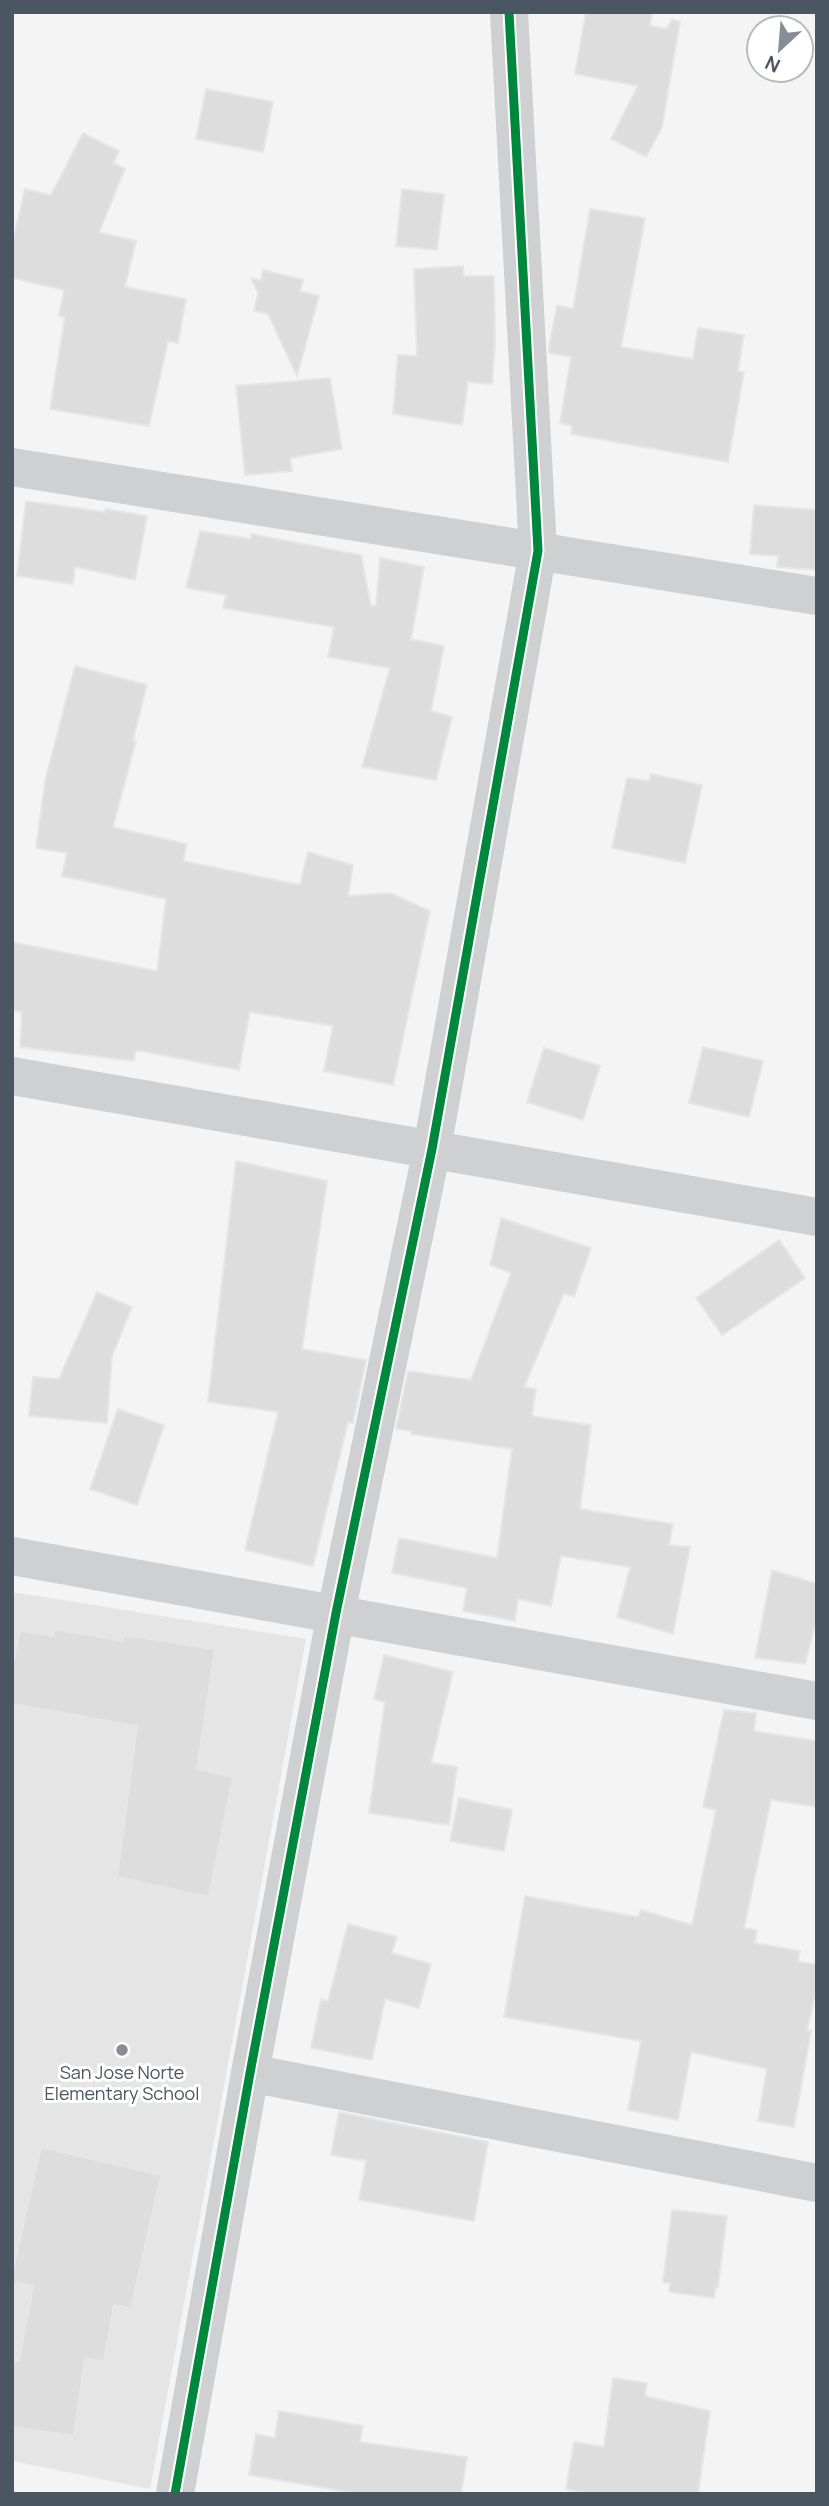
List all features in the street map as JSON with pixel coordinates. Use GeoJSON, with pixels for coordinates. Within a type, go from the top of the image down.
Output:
{"type":"FeatureCollection","features":[{"type":"Feature","properties":{"kind":"street"},"geometry":{"type":"LineString","coordinates":[[175,2494],[336,1613],[432,1149],[538,551],[509,12]]}},
{"type":"Feature","properties":{"kind":"street"},"geometry":{"type":"LineString","coordinates":[[12,467],[817,596]]}},
{"type":"Feature","properties":{"kind":"street"},"geometry":{"type":"LineString","coordinates":[[12,1076],[817,1217]]}},
{"type":"Feature","properties":{"kind":"street"},"geometry":{"type":"LineString","coordinates":[[12,1556],[817,1700]]}},
{"type":"Feature","properties":{"kind":"street"},"geometry":{"type":"LineString","coordinates":[[250,2073],[817,2183]]}},
{"type":"Feature","properties":{"kind":"shaded area","name":"San Jose Norte Elementary School"},"geometry":{"type":"Polygon","coordinates":[[[12,1592],[306,1639],[150,2489],[12,2461],[12,1592]]]}},
{"type":"Feature","properties":{"kind":"building"},"geometry":{"type":"Polygon","coordinates":[[[586,12],[652,12],[650,26],[667,29],[672,19],[680,22],[662,127],[646,157],[611,139],[638,86],[575,74],[586,12]]]}},
{"type":"Feature","properties":{"kind":"building"},"geometry":{"type":"Polygon","coordinates":[[[206,89],[273,102],[263,152],[196,139],[206,89]]]}},
{"type":"Feature","properties":{"kind":"building"},"geometry":{"type":"Polygon","coordinates":[[[83,133],[119,151],[113,163],[125,169],[99,232],[136,241],[125,287],[186,299],[178,343],[168,341],[149,426],[50,409],[65,317],[59,316],[64,290],[12,278],[12,245],[25,189],[51,195],[83,133]]]}},
{"type":"Feature","properties":{"kind":"building"},"geometry":{"type":"Polygon","coordinates":[[[402,189],[444,194],[437,250],[396,246],[402,189]]]}},
{"type":"Feature","properties":{"kind":"building"},"geometry":{"type":"Polygon","coordinates":[[[590,209],[645,218],[621,347],[693,359],[698,328],[744,335],[738,371],[744,372],[728,462],[571,434],[572,426],[560,423],[571,357],[549,353],[549,347],[557,305],[573,309],[590,209]]]}},
{"type":"Feature","properties":{"kind":"building"},"geometry":{"type":"Polygon","coordinates":[[[463,266],[464,276],[494,276],[495,344],[492,384],[468,382],[462,425],[393,414],[398,355],[417,356],[414,269],[463,266]]]}},
{"type":"Feature","properties":{"kind":"building"},"geometry":{"type":"Polygon","coordinates":[[[263,270],[303,280],[300,291],[319,296],[297,376],[268,314],[254,311],[258,293],[251,278],[261,281],[263,270]]]}},
{"type":"Feature","properties":{"kind":"building"},"geometry":{"type":"Polygon","coordinates":[[[330,378],[342,449],[290,458],[292,471],[245,475],[236,386],[330,378]]]}},
{"type":"Feature","properties":{"kind":"building"},"geometry":{"type":"Polygon","coordinates":[[[26,501],[147,516],[135,580],[75,567],[73,584],[17,576],[26,501]]]}},
{"type":"Feature","properties":{"kind":"building"},"geometry":{"type":"Polygon","coordinates":[[[754,505],[817,510],[817,570],[777,567],[778,556],[750,554],[754,505]]]}},
{"type":"Feature","properties":{"kind":"building"},"geometry":{"type":"Polygon","coordinates":[[[200,531],[251,539],[251,534],[361,555],[371,606],[376,606],[380,558],[424,567],[411,639],[444,646],[431,711],[452,717],[436,780],[362,767],[390,668],[328,657],[334,627],[223,608],[226,595],[186,588],[200,531]]]}},
{"type":"Feature","properties":{"kind":"building"},"geometry":{"type":"Polygon","coordinates":[[[75,666],[147,685],[133,740],[136,741],[113,827],[187,844],[183,861],[300,885],[308,852],[353,865],[348,896],[390,893],[430,911],[393,1085],[324,1071],[333,1026],[250,1012],[239,1070],[136,1050],[134,1061],[20,1047],[22,1012],[12,1010],[12,942],[157,971],[166,899],[62,876],[67,853],[36,848],[45,781],[75,666]]]}},
{"type":"Feature","properties":{"kind":"building"},"geometry":{"type":"Polygon","coordinates":[[[651,774],[702,785],[685,863],[612,848],[627,778],[649,781],[651,774]]]}},
{"type":"Feature","properties":{"kind":"building"},"geometry":{"type":"Polygon","coordinates":[[[703,1047],[763,1061],[749,1117],[689,1103],[703,1047]]]}},
{"type":"Feature","properties":{"kind":"building"},"geometry":{"type":"Polygon","coordinates":[[[544,1048],[600,1066],[583,1120],[527,1102],[544,1048]]]}},
{"type":"Feature","properties":{"kind":"building"},"geometry":{"type":"Polygon","coordinates":[[[236,1161],[327,1181],[302,1349],[366,1360],[353,1423],[348,1422],[313,1566],[245,1550],[278,1412],[208,1402],[236,1161]]]}},
{"type":"Feature","properties":{"kind":"building"},"geometry":{"type":"Polygon","coordinates":[[[501,1218],[591,1248],[574,1297],[564,1293],[524,1387],[536,1389],[532,1416],[591,1425],[580,1509],[673,1524],[669,1545],[690,1547],[673,1634],[617,1617],[630,1567],[561,1556],[551,1606],[518,1599],[515,1621],[463,1611],[467,1588],[392,1573],[399,1538],[497,1558],[512,1449],[411,1434],[411,1431],[396,1429],[408,1371],[471,1380],[511,1273],[490,1265],[501,1218]]]}},
{"type":"Feature","properties":{"kind":"building"},"geometry":{"type":"Polygon","coordinates":[[[779,1240],[805,1278],[722,1335],[696,1298],[779,1240]]]}},
{"type":"Feature","properties":{"kind":"building"},"geometry":{"type":"Polygon","coordinates":[[[97,1292],[132,1307],[112,1356],[107,1423],[29,1416],[33,1377],[59,1379],[97,1292]]]}},
{"type":"Feature","properties":{"kind":"building"},"geometry":{"type":"Polygon","coordinates":[[[118,1409],[164,1425],[137,1505],[90,1489],[118,1409]]]}},
{"type":"Feature","properties":{"kind":"building"},"geometry":{"type":"Polygon","coordinates":[[[772,1570],[817,1584],[817,1617],[805,1664],[755,1658],[772,1570]]]}},
{"type":"Feature","properties":{"kind":"building"},"geometry":{"type":"Polygon","coordinates":[[[55,1629],[123,1641],[123,1635],[215,1649],[197,1769],[233,1777],[209,1897],[117,1877],[137,1726],[12,1704],[12,1668],[20,1630],[53,1636],[55,1629]]]}},
{"type":"Feature","properties":{"kind":"building"},"geometry":{"type":"Polygon","coordinates":[[[384,1655],[453,1672],[431,1763],[457,1767],[449,1825],[369,1813],[385,1702],[374,1699],[384,1655]]]}},
{"type":"Feature","properties":{"kind":"building"},"geometry":{"type":"Polygon","coordinates":[[[724,1710],[756,1713],[754,1731],[817,1741],[817,1807],[771,1800],[744,1928],[757,1930],[755,1943],[800,1951],[798,1961],[817,1965],[817,1986],[807,2030],[811,2031],[794,2127],[758,2121],[767,2069],[691,2052],[678,2120],[628,2110],[641,2041],[504,2017],[525,1896],[638,1917],[641,1910],[692,1925],[716,1810],[703,1807],[724,1710]]]}},
{"type":"Feature","properties":{"kind":"building"},"geometry":{"type":"Polygon","coordinates":[[[459,1798],[512,1810],[504,1851],[450,1841],[459,1798]]]}},
{"type":"Feature","properties":{"kind":"building"},"geometry":{"type":"Polygon","coordinates":[[[348,1924],[397,1937],[392,1953],[431,1964],[419,2008],[385,1999],[372,2060],[311,2048],[321,1999],[328,2001],[348,1924]]]}},
{"type":"Feature","properties":{"kind":"building"},"geometry":{"type":"Polygon","coordinates":[[[339,2112],[488,2142],[474,2221],[359,2200],[366,2161],[331,2155],[339,2112]]]}},
{"type":"Feature","properties":{"kind":"building"},"geometry":{"type":"Polygon","coordinates":[[[41,2147],[161,2175],[131,2309],[114,2305],[104,2362],[85,2358],[74,2436],[12,2427],[12,2361],[19,2361],[33,2286],[12,2282],[12,2274],[41,2147]]]}},
{"type":"Feature","properties":{"kind":"building"},"geometry":{"type":"Polygon","coordinates":[[[672,2210],[727,2216],[718,2287],[716,2286],[714,2298],[669,2292],[670,2283],[663,2282],[672,2210]]]}},
{"type":"Feature","properties":{"kind":"building"},"geometry":{"type":"Polygon","coordinates":[[[613,2378],[647,2383],[645,2396],[710,2411],[698,2494],[586,2494],[566,2489],[574,2442],[604,2447],[613,2378]]]}},
{"type":"Feature","properties":{"kind":"building"},"geometry":{"type":"Polygon","coordinates":[[[279,2411],[363,2426],[360,2442],[467,2457],[461,2494],[359,2494],[249,2475],[256,2434],[275,2438],[279,2411]]]}},
{"type":"Feature","properties":{"kind":"cycle path"},"geometry":{"type":"LineString","coordinates":[[175,2494],[336,1613],[432,1149],[538,551],[509,12]]}},
{"type":"Feature","properties":{"kind":"place","name":"San Jose Norte Elementary School"},"geometry":{"type":"Point","coordinates":[122,2050]}}]}
